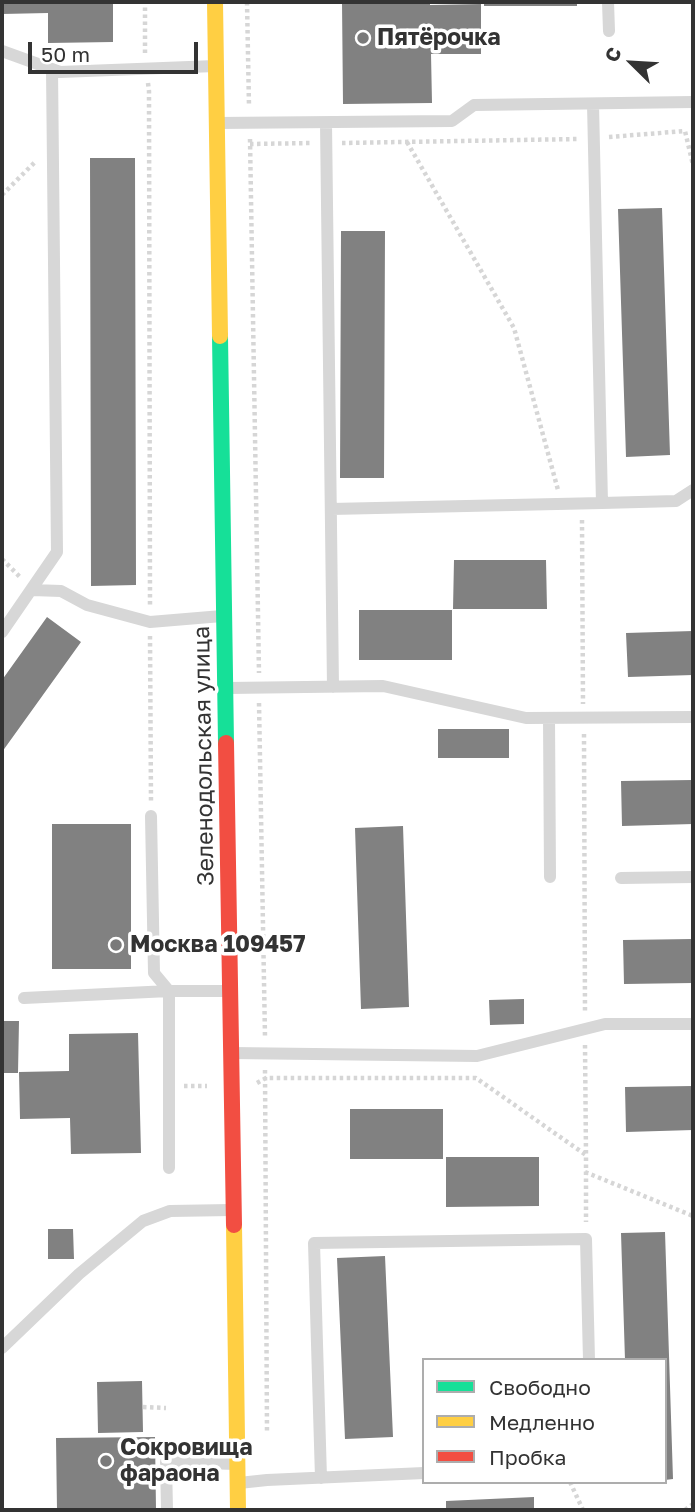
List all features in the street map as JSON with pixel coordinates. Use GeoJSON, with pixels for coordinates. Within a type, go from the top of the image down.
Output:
{"type":"FeatureCollection","features":[{"type":"Feature","properties":{"kind":"street","name":"Зеленодольская улица"},"geometry":{"type":"LineString","coordinates":[[215,2],[238,1510]]}},
{"type":"Feature","properties":{"kind":"lane"},"geometry":{"type":"LineString","coordinates":[[608,2],[609,31]]}},
{"type":"Feature","properties":{"kind":"lane"},"geometry":{"type":"LineString","coordinates":[[2,51],[60,72],[216,66]]}},
{"type":"Feature","properties":{"kind":"lane"},"geometry":{"type":"LineString","coordinates":[[2,632],[57,552],[52,69]]}},
{"type":"Feature","properties":{"kind":"lane"},"geometry":{"type":"LineString","coordinates":[[217,123],[452,121],[474,105],[693,103]]}},
{"type":"Feature","properties":{"kind":"lane"},"geometry":{"type":"LineString","coordinates":[[593,104],[602,503]]}},
{"type":"Feature","properties":{"kind":"lane"},"geometry":{"type":"LineString","coordinates":[[326,122],[333,687]]}},
{"type":"Feature","properties":{"kind":"lane"},"geometry":{"type":"LineString","coordinates":[[331,509],[676,501],[693,490]]}},
{"type":"Feature","properties":{"kind":"lane"},"geometry":{"type":"LineString","coordinates":[[32,590],[61,590],[87,605],[150,622],[224,616]]}},
{"type":"Feature","properties":{"kind":"lane"},"geometry":{"type":"LineString","coordinates":[[226,688],[383,686],[526,718],[693,717]]}},
{"type":"Feature","properties":{"kind":"lane"},"geometry":{"type":"LineString","coordinates":[[549,718],[550,877]]}},
{"type":"Feature","properties":{"kind":"lane"},"geometry":{"type":"LineString","coordinates":[[151,816],[154,973],[169,992],[169,1168]]}},
{"type":"Feature","properties":{"kind":"lane"},"geometry":{"type":"LineString","coordinates":[[621,878],[693,877]]}},
{"type":"Feature","properties":{"kind":"lane"},"geometry":{"type":"LineString","coordinates":[[24,998],[230,991]]}},
{"type":"Feature","properties":{"kind":"lane"},"geometry":{"type":"LineString","coordinates":[[231,1053],[477,1056],[604,1024],[693,1024]]}},
{"type":"Feature","properties":{"kind":"lane"},"geometry":{"type":"LineString","coordinates":[[2,1348],[79,1274],[143,1221],[170,1211],[233,1210]]}},
{"type":"Feature","properties":{"kind":"lane"},"geometry":{"type":"LineString","coordinates":[[321,1478],[314,1244],[586,1239],[589,1358]]}},
{"type":"Feature","properties":{"kind":"lane"},"geometry":{"type":"LineString","coordinates":[[167,1510],[166,1462],[237,1464]]}},
{"type":"Feature","properties":{"kind":"lane"},"geometry":{"type":"LineString","coordinates":[[238,1483],[267,1479],[422,1473]]}},
{"type":"Feature","properties":{"kind":"path"},"geometry":{"type":"LineString","coordinates":[[145,2],[145,68],[149,105],[151,816]]}},
{"type":"Feature","properties":{"kind":"path"},"geometry":{"type":"LineString","coordinates":[[247,2],[265,1053],[267,1438]]}},
{"type":"Feature","properties":{"kind":"path"},"geometry":{"type":"LineString","coordinates":[[593,139],[685,131],[693,165]]}},
{"type":"Feature","properties":{"kind":"path"},"geometry":{"type":"LineString","coordinates":[[407,142],[514,328],[562,504]]}},
{"type":"Feature","properties":{"kind":"path"},"geometry":{"type":"LineString","coordinates":[[2,195],[53,144]]}},
{"type":"Feature","properties":{"kind":"path"},"geometry":{"type":"LineString","coordinates":[[2,559],[32,590]]}},
{"type":"Feature","properties":{"kind":"path"},"geometry":{"type":"LineString","coordinates":[[253,1085],[265,1078],[476,1078],[586,1155],[586,1239]]}},
{"type":"Feature","properties":{"kind":"path"},"geometry":{"type":"LineString","coordinates":[[169,1086],[212,1086]]}},
{"type":"Feature","properties":{"kind":"path"},"geometry":{"type":"LineString","coordinates":[[585,1172],[693,1216]]}},
{"type":"Feature","properties":{"kind":"path"},"geometry":{"type":"LineString","coordinates":[[143,1407],[166,1408]]}},
{"type":"Feature","properties":{"kind":"path"},"geometry":{"type":"LineString","coordinates":[[571,1484],[583,1510]]}},
{"type":"Feature","properties":{"kind":"path"},"geometry":{"type":"LineString","coordinates":[[685,1510],[693,1504]]}},
{"type":"Feature","properties":{"kind":"building"},"geometry":{"type":"Polygon","coordinates":[[[2,2],[113,2],[113,42],[48,43],[48,13],[2,14],[2,2]]]}},
{"type":"Feature","properties":{"kind":"building"},"geometry":{"type":"Polygon","coordinates":[[[342,2],[481,4],[481,54],[431,54],[432,103],[343,104],[342,2]]]}},
{"type":"Feature","properties":{"kind":"building"},"geometry":{"type":"Polygon","coordinates":[[[484,2],[577,2],[577,6],[484,6],[484,2]]]}},
{"type":"Feature","properties":{"kind":"building"},"geometry":{"type":"Polygon","coordinates":[[[90,158],[135,158],[136,585],[91,586],[90,158]]]}},
{"type":"Feature","properties":{"kind":"building"},"geometry":{"type":"Polygon","coordinates":[[[662,208],[670,455],[626,457],[618,209],[662,208]]]}},
{"type":"Feature","properties":{"kind":"building"},"geometry":{"type":"Polygon","coordinates":[[[341,231],[385,231],[384,478],[340,478],[341,231]]]}},
{"type":"Feature","properties":{"kind":"building"},"geometry":{"type":"Polygon","coordinates":[[[454,560],[546,560],[547,609],[453,609],[454,560]]]}},
{"type":"Feature","properties":{"kind":"building"},"geometry":{"type":"Polygon","coordinates":[[[359,610],[452,610],[452,660],[359,660],[359,610]]]}},
{"type":"Feature","properties":{"kind":"building"},"geometry":{"type":"Polygon","coordinates":[[[47,617],[81,642],[2,752],[2,680],[47,617]]]}},
{"type":"Feature","properties":{"kind":"building"},"geometry":{"type":"Polygon","coordinates":[[[693,631],[693,675],[628,677],[626,633],[693,631]]]}},
{"type":"Feature","properties":{"kind":"building"},"geometry":{"type":"Polygon","coordinates":[[[438,729],[509,729],[509,758],[438,758],[438,729]]]}},
{"type":"Feature","properties":{"kind":"building"},"geometry":{"type":"Polygon","coordinates":[[[693,780],[693,824],[622,826],[621,781],[693,780]]]}},
{"type":"Feature","properties":{"kind":"building"},"geometry":{"type":"Polygon","coordinates":[[[52,824],[131,824],[131,969],[52,969],[52,824]]]}},
{"type":"Feature","properties":{"kind":"building"},"geometry":{"type":"Polygon","coordinates":[[[403,826],[409,1007],[361,1009],[355,828],[403,826]]]}},
{"type":"Feature","properties":{"kind":"building"},"geometry":{"type":"Polygon","coordinates":[[[693,939],[693,983],[624,984],[623,940],[693,939]]]}},
{"type":"Feature","properties":{"kind":"building"},"geometry":{"type":"Polygon","coordinates":[[[524,999],[524,1024],[490,1025],[489,1000],[524,999]]]}},
{"type":"Feature","properties":{"kind":"building"},"geometry":{"type":"Polygon","coordinates":[[[2,1021],[19,1021],[18,1073],[2,1073],[2,1021]]]}},
{"type":"Feature","properties":{"kind":"building"},"geometry":{"type":"Polygon","coordinates":[[[138,1033],[141,1153],[71,1154],[70,1118],[20,1119],[19,1072],[69,1071],[69,1034],[138,1033]]]}},
{"type":"Feature","properties":{"kind":"building"},"geometry":{"type":"Polygon","coordinates":[[[693,1086],[693,1130],[626,1132],[625,1087],[693,1086]]]}},
{"type":"Feature","properties":{"kind":"building"},"geometry":{"type":"Polygon","coordinates":[[[350,1109],[443,1109],[443,1159],[350,1159],[350,1109]]]}},
{"type":"Feature","properties":{"kind":"building"},"geometry":{"type":"Polygon","coordinates":[[[446,1157],[539,1157],[539,1206],[446,1207],[446,1157]]]}},
{"type":"Feature","properties":{"kind":"building"},"geometry":{"type":"Polygon","coordinates":[[[48,1229],[73,1229],[74,1259],[48,1259],[48,1229]]]}},
{"type":"Feature","properties":{"kind":"building"},"geometry":{"type":"Polygon","coordinates":[[[665,1232],[673,1479],[667,1480],[667,1358],[625,1358],[621,1233],[665,1232]]]}},
{"type":"Feature","properties":{"kind":"building"},"geometry":{"type":"Polygon","coordinates":[[[385,1256],[393,1437],[345,1439],[337,1258],[385,1256]]]}},
{"type":"Feature","properties":{"kind":"building"},"geometry":{"type":"Polygon","coordinates":[[[142,1381],[143,1432],[98,1433],[97,1382],[142,1381]]]}},
{"type":"Feature","properties":{"kind":"building","name":"Сокровища фараона"},"geometry":{"type":"Polygon","coordinates":[[[155,1437],[156,1510],[57,1510],[56,1438],[155,1437]]]}},
{"type":"Feature","properties":{"kind":"building"},"geometry":{"type":"Polygon","coordinates":[[[534,1497],[534,1510],[446,1510],[446,1501],[534,1497]]]}},
{"type":"Feature","properties":{"kind":"traffic: fast"},"geometry":{"type":"LineString","coordinates":[[220,336],[226,743]]}},
{"type":"Feature","properties":{"kind":"traffic: slow"},"geometry":{"type":"LineString","coordinates":[[215,2],[220,336]]}},
{"type":"Feature","properties":{"kind":"traffic: slow"},"geometry":{"type":"LineString","coordinates":[[234,1225],[238,1510]]}},
{"type":"Feature","properties":{"kind":"traffic: jam"},"geometry":{"type":"LineString","coordinates":[[226,743],[234,1225]]}},
{"type":"Feature","properties":{"kind":"place","name":"Пятёрочка"},"geometry":{"type":"Point","coordinates":[363,38]}},
{"type":"Feature","properties":{"kind":"place","name":"Москва 109457"},"geometry":{"type":"Point","coordinates":[116,945]}},
{"type":"Feature","properties":{"kind":"place","name":"Сокровища фараона"},"geometry":{"type":"Point","coordinates":[106,1461]}}]}
